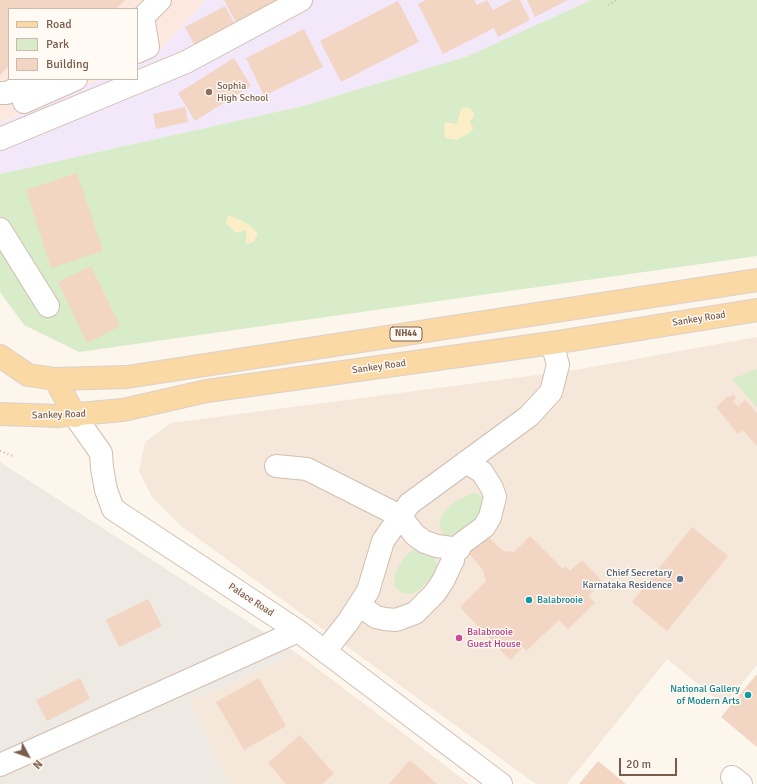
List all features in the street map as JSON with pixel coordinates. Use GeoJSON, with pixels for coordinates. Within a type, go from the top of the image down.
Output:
{"type":"FeatureCollection","features":[{"type":"Feature","properties":{"kind":"main road","name":"NH44"},"geometry":{"type":"LineString","coordinates":[[2,358],[28,375],[55,379],[126,377],[757,280]]}},
{"type":"Feature","properties":{"kind":"main road","name":"Sankey Road"},"geometry":{"type":"LineString","coordinates":[[0,414],[23,416],[75,416],[123,410],[207,392],[552,343],[757,310]]}},
{"type":"Feature","properties":{"kind":"main road","name":"Palace Road"},"geometry":{"type":"LineString","coordinates":[[55,379],[75,416]]}},
{"type":"Feature","properties":{"kind":"street"},"geometry":{"type":"LineString","coordinates":[[138,52],[148,47],[140,20],[160,0]]}},
{"type":"Feature","properties":{"kind":"street"},"geometry":{"type":"LineString","coordinates":[[0,139],[186,62],[301,0]]}},
{"type":"Feature","properties":{"kind":"street"},"geometry":{"type":"LineString","coordinates":[[0,93],[7,93],[33,80]]}},
{"type":"Feature","properties":{"kind":"street"},"geometry":{"type":"LineString","coordinates":[[24,102],[74,80]]}},
{"type":"Feature","properties":{"kind":"street"},"geometry":{"type":"LineString","coordinates":[[0,229],[48,306]]}},
{"type":"Feature","properties":{"kind":"street"},"geometry":{"type":"LineString","coordinates":[[325,651],[348,622],[368,591],[382,541],[409,504],[529,416],[551,392],[558,365],[552,343]]}},
{"type":"Feature","properties":{"kind":"street","name":"Palace Road"},"geometry":{"type":"LineString","coordinates":[[75,416],[101,453],[106,490],[113,509],[298,631],[501,784]]}},
{"type":"Feature","properties":{"kind":"street"},"geometry":{"type":"LineString","coordinates":[[276,466],[307,470],[400,516],[415,535],[425,542],[446,548],[459,549],[461,544],[484,527],[490,517],[495,497],[488,480],[475,466],[466,462]]}},
{"type":"Feature","properties":{"kind":"street"},"geometry":{"type":"LineString","coordinates":[[359,606],[376,617],[385,619],[401,619],[415,613],[431,599],[443,581],[453,560],[455,548]]}},
{"type":"Feature","properties":{"kind":"street"},"geometry":{"type":"LineString","coordinates":[[0,765],[298,631]]}},
{"type":"Feature","properties":{"kind":"path"},"geometry":{"type":"LineString","coordinates":[[608,5],[616,0]]}},
{"type":"Feature","properties":{"kind":"path"},"geometry":{"type":"LineString","coordinates":[[0,451],[13,456]]}},
{"type":"Feature","properties":{"kind":"shaded area"},"geometry":{"type":"Polygon","coordinates":[[[0,0],[206,0],[155,56],[138,64],[138,8],[8,8],[8,80],[100,80],[0,123],[0,0]]]}},
{"type":"Feature","properties":{"kind":"shaded area","name":"Sophia High School"},"geometry":{"type":"Polygon","coordinates":[[[206,0],[591,0],[468,56],[303,106],[0,174],[0,123],[100,80],[138,80],[138,64],[155,56],[206,0]]]}},
{"type":"Feature","properties":{"kind":"shaded area","name":"Balabrooie Guest House"},"geometry":{"type":"Polygon","coordinates":[[[757,337],[757,665],[724,705],[667,659],[567,784],[536,784],[181,526],[152,497],[139,471],[145,442],[171,423],[575,370],[757,337]]]}},
{"type":"Feature","properties":{"kind":"shaded area"},"geometry":{"type":"Polygon","coordinates":[[[0,462],[298,654],[190,701],[229,784],[0,784],[0,462]]]}},
{"type":"Feature","properties":{"kind":"shaded area"},"geometry":{"type":"Polygon","coordinates":[[[298,654],[469,784],[229,784],[190,701],[298,654]]]}},
{"type":"Feature","properties":{"kind":"green space"},"geometry":{"type":"Polygon","coordinates":[[[591,0],[757,0],[757,256],[79,352],[24,325],[0,292],[0,174],[303,106],[468,56],[591,0]]]}},
{"type":"Feature","properties":{"kind":"green space"},"geometry":{"type":"Polygon","coordinates":[[[757,369],[757,407],[732,379],[757,369]]]}},
{"type":"Feature","properties":{"kind":"green space"},"geometry":{"type":"Polygon","coordinates":[[[473,493],[478,494],[485,499],[487,512],[456,538],[443,534],[439,523],[442,515],[454,502],[473,493]]]}},
{"type":"Feature","properties":{"kind":"green space"},"geometry":{"type":"Polygon","coordinates":[[[419,547],[429,549],[435,558],[437,567],[436,572],[420,589],[411,594],[402,593],[395,587],[394,575],[403,559],[414,548],[419,547]]]}},
{"type":"Feature","properties":{"kind":"sand"},"geometry":{"type":"Polygon","coordinates":[[[467,107],[474,112],[474,116],[470,121],[474,128],[469,133],[457,140],[445,138],[444,124],[446,122],[457,124],[461,109],[467,107]]]}},
{"type":"Feature","properties":{"kind":"sand"},"geometry":{"type":"Polygon","coordinates":[[[228,215],[245,222],[255,230],[258,235],[255,239],[254,238],[255,241],[248,244],[245,242],[247,235],[245,230],[236,233],[226,223],[228,215]]]}},
{"type":"Feature","properties":{"kind":"building"},"geometry":{"type":"Polygon","coordinates":[[[0,0],[125,0],[117,8],[8,8],[8,67],[0,75],[0,0]]]}},
{"type":"Feature","properties":{"kind":"building"},"geometry":{"type":"Polygon","coordinates":[[[224,0],[286,0],[238,26],[224,0]]]}},
{"type":"Feature","properties":{"kind":"building"},"geometry":{"type":"Polygon","coordinates":[[[426,0],[474,0],[477,5],[487,0],[493,10],[512,0],[520,0],[530,20],[498,37],[494,28],[443,54],[418,4],[426,0]]]}},
{"type":"Feature","properties":{"kind":"building"},"geometry":{"type":"Polygon","coordinates":[[[527,0],[568,0],[535,17],[527,0]]]}},
{"type":"Feature","properties":{"kind":"building"},"geometry":{"type":"Polygon","coordinates":[[[398,1],[419,42],[341,82],[320,41],[398,1]]]}},
{"type":"Feature","properties":{"kind":"building"},"geometry":{"type":"Polygon","coordinates":[[[225,6],[236,26],[196,48],[185,27],[225,6]]]}},
{"type":"Feature","properties":{"kind":"building"},"geometry":{"type":"Polygon","coordinates":[[[304,29],[323,67],[264,96],[246,58],[304,29]]]}},
{"type":"Feature","properties":{"kind":"building"},"geometry":{"type":"Polygon","coordinates":[[[234,58],[251,86],[195,121],[178,93],[234,58]]]}},
{"type":"Feature","properties":{"kind":"building"},"geometry":{"type":"Polygon","coordinates":[[[185,107],[188,122],[156,129],[153,114],[185,107]]]}},
{"type":"Feature","properties":{"kind":"building"},"geometry":{"type":"Polygon","coordinates":[[[77,173],[103,251],[51,268],[26,190],[77,173]]]}},
{"type":"Feature","properties":{"kind":"building"},"geometry":{"type":"Polygon","coordinates":[[[91,266],[120,326],[87,343],[58,282],[91,266]]]}},
{"type":"Feature","properties":{"kind":"building"},"geometry":{"type":"Polygon","coordinates":[[[733,394],[736,398],[733,401],[738,407],[745,400],[757,413],[757,446],[743,430],[738,434],[716,407],[728,396],[730,397],[733,394]]]}},
{"type":"Feature","properties":{"kind":"building","name":"Chief Secretary Karnataka Residence"},"geometry":{"type":"Polygon","coordinates":[[[692,527],[728,556],[667,631],[632,602],[692,527]]]}},
{"type":"Feature","properties":{"kind":"building","name":"Balabrooie"},"geometry":{"type":"Polygon","coordinates":[[[486,534],[503,551],[514,552],[530,536],[563,569],[566,566],[570,571],[582,560],[603,582],[588,596],[595,603],[568,629],[559,620],[526,651],[523,647],[510,660],[460,607],[486,581],[483,570],[466,550],[486,534]]]}},
{"type":"Feature","properties":{"kind":"building"},"geometry":{"type":"Polygon","coordinates":[[[148,599],[162,626],[119,647],[106,620],[148,599]]]}},
{"type":"Feature","properties":{"kind":"building","name":"National Gallery of Modern Arts"},"geometry":{"type":"Polygon","coordinates":[[[757,674],[757,747],[721,717],[757,674]]]}},
{"type":"Feature","properties":{"kind":"building"},"geometry":{"type":"Polygon","coordinates":[[[80,678],[90,699],[47,721],[36,700],[80,678]]]}},
{"type":"Feature","properties":{"kind":"building"},"geometry":{"type":"Polygon","coordinates":[[[259,678],[286,726],[244,750],[216,702],[259,678]]]}},
{"type":"Feature","properties":{"kind":"building"},"geometry":{"type":"Polygon","coordinates":[[[300,735],[334,774],[322,784],[286,784],[268,763],[300,735]]]}},
{"type":"Feature","properties":{"kind":"building"},"geometry":{"type":"Polygon","coordinates":[[[410,760],[437,784],[389,784],[410,760]]]}},
{"type":"Feature","properties":{"kind":"building"},"geometry":{"type":"Polygon","coordinates":[[[598,761],[626,784],[579,784],[598,761]]]}},
{"type":"Feature","properties":{"kind":"place","name":"Sophia High School"},"geometry":{"type":"Point","coordinates":[209,92]}},
{"type":"Feature","properties":{"kind":"place","name":"Chief Secretary Karnataka Residence"},"geometry":{"type":"Point","coordinates":[680,579]}},
{"type":"Feature","properties":{"kind":"place","name":"Balabrooie"},"geometry":{"type":"Point","coordinates":[529,600]}},
{"type":"Feature","properties":{"kind":"place","name":"Balabrooie Guest House"},"geometry":{"type":"Point","coordinates":[459,638]}},
{"type":"Feature","properties":{"kind":"place","name":"National Gallery of Modern Arts"},"geometry":{"type":"Point","coordinates":[748,695]}}]}
